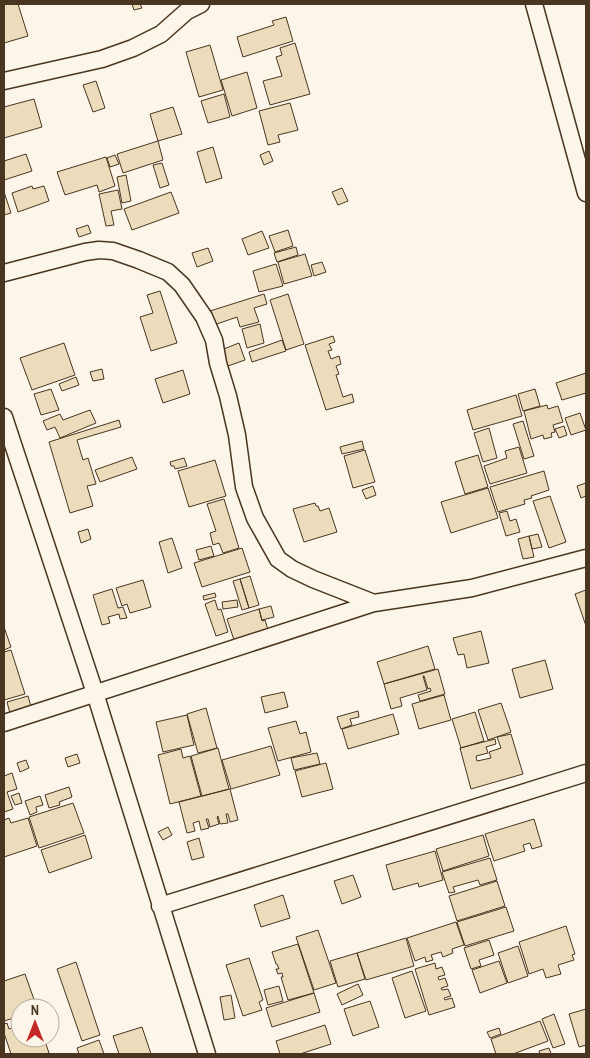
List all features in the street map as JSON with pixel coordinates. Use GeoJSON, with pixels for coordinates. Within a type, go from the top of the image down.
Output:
{"type":"FeatureCollection","features":[{"type":"Feature","properties":{"kind":"street"},"geometry":{"type":"LineString","coordinates":[[4,81],[102,59],[133,48],[161,34],[187,11],[200,4]]}},
{"type":"Feature","properties":{"kind":"street"},"geometry":{"type":"LineString","coordinates":[[534,4],[586,193]]}},
{"type":"Feature","properties":{"kind":"street"},"geometry":{"type":"LineString","coordinates":[[4,273],[99,250],[113,251],[168,272],[182,285],[204,318],[214,340],[218,363],[237,435],[244,488],[255,518],[278,559],[292,569],[313,579],[374,603]]}},
{"type":"Feature","properties":{"kind":"street"},"geometry":{"type":"LineString","coordinates":[[4,417],[95,693],[207,1054]]}},
{"type":"Feature","properties":{"kind":"street"},"geometry":{"type":"LineString","coordinates":[[4,722],[374,603],[472,588],[586,558]]}},
{"type":"Feature","properties":{"kind":"street"},"geometry":{"type":"LineString","coordinates":[[160,906],[586,773]]}},
{"type":"Feature","properties":{"kind":"building"},"geometry":{"type":"Polygon","coordinates":[[[18,4],[28,36],[4,43],[4,5],[18,4]]]}},
{"type":"Feature","properties":{"kind":"building"},"geometry":{"type":"Polygon","coordinates":[[[132,4],[140,4],[142,8],[134,10],[132,4]]]}},
{"type":"Feature","properties":{"kind":"building"},"geometry":{"type":"Polygon","coordinates":[[[286,17],[293,41],[243,57],[237,37],[274,25],[272,21],[286,17]]]}},
{"type":"Feature","properties":{"kind":"building"},"geometry":{"type":"Polygon","coordinates":[[[295,43],[310,94],[270,105],[263,81],[282,76],[276,57],[282,55],[280,48],[295,43]]]}},
{"type":"Feature","properties":{"kind":"building"},"geometry":{"type":"Polygon","coordinates":[[[210,45],[223,90],[199,97],[186,52],[210,45]]]}},
{"type":"Feature","properties":{"kind":"building"},"geometry":{"type":"Polygon","coordinates":[[[247,72],[257,108],[232,116],[221,80],[247,72]]]}},
{"type":"Feature","properties":{"kind":"building"},"geometry":{"type":"Polygon","coordinates":[[[96,81],[105,108],[93,112],[83,85],[96,81]]]}},
{"type":"Feature","properties":{"kind":"building"},"geometry":{"type":"Polygon","coordinates":[[[224,94],[230,117],[208,123],[201,101],[224,94]]]}},
{"type":"Feature","properties":{"kind":"building"},"geometry":{"type":"Polygon","coordinates":[[[34,99],[42,127],[4,138],[4,107],[34,99]]]}},
{"type":"Feature","properties":{"kind":"building"},"geometry":{"type":"Polygon","coordinates":[[[290,103],[298,130],[278,135],[280,142],[268,145],[259,111],[290,103]]]}},
{"type":"Feature","properties":{"kind":"building"},"geometry":{"type":"Polygon","coordinates":[[[173,107],[182,134],[158,141],[150,114],[173,107]]]}},
{"type":"Feature","properties":{"kind":"building"},"geometry":{"type":"Polygon","coordinates":[[[158,141],[163,160],[123,173],[117,154],[158,141]]]}},
{"type":"Feature","properties":{"kind":"building"},"geometry":{"type":"Polygon","coordinates":[[[213,147],[222,178],[206,183],[197,152],[213,147]]]}},
{"type":"Feature","properties":{"kind":"building"},"geometry":{"type":"Polygon","coordinates":[[[269,151],[273,161],[264,165],[260,155],[269,151]]]}},
{"type":"Feature","properties":{"kind":"building"},"geometry":{"type":"Polygon","coordinates":[[[26,154],[32,171],[4,180],[4,161],[26,154]]]}},
{"type":"Feature","properties":{"kind":"building"},"geometry":{"type":"Polygon","coordinates":[[[115,155],[119,164],[110,167],[107,158],[115,155]]]}},
{"type":"Feature","properties":{"kind":"building"},"geometry":{"type":"Polygon","coordinates":[[[106,157],[115,186],[99,192],[97,185],[65,195],[57,172],[106,157]]]}},
{"type":"Feature","properties":{"kind":"building"},"geometry":{"type":"Polygon","coordinates":[[[162,163],[169,185],[160,188],[153,165],[162,163]]]}},
{"type":"Feature","properties":{"kind":"building"},"geometry":{"type":"Polygon","coordinates":[[[126,175],[131,201],[122,203],[117,177],[126,175]]]}},
{"type":"Feature","properties":{"kind":"building"},"geometry":{"type":"Polygon","coordinates":[[[32,186],[33,189],[44,186],[49,201],[18,212],[12,193],[32,186]]]}},
{"type":"Feature","properties":{"kind":"building"},"geometry":{"type":"Polygon","coordinates":[[[342,188],[348,201],[338,205],[332,192],[342,188]]]}},
{"type":"Feature","properties":{"kind":"building"},"geometry":{"type":"Polygon","coordinates":[[[118,190],[122,209],[111,211],[114,225],[106,226],[99,194],[118,190]]]}},
{"type":"Feature","properties":{"kind":"building"},"geometry":{"type":"Polygon","coordinates":[[[4,192],[11,213],[4,215],[4,192]]]}},
{"type":"Feature","properties":{"kind":"building"},"geometry":{"type":"Polygon","coordinates":[[[171,192],[179,213],[132,230],[124,209],[171,192]]]}},
{"type":"Feature","properties":{"kind":"building"},"geometry":{"type":"Polygon","coordinates":[[[88,225],[91,233],[79,237],[76,229],[88,225]]]}},
{"type":"Feature","properties":{"kind":"building"},"geometry":{"type":"Polygon","coordinates":[[[288,230],[293,246],[275,252],[269,236],[288,230]]]}},
{"type":"Feature","properties":{"kind":"building"},"geometry":{"type":"Polygon","coordinates":[[[262,231],[269,248],[248,255],[242,239],[262,231]]]}},
{"type":"Feature","properties":{"kind":"building"},"geometry":{"type":"Polygon","coordinates":[[[296,247],[298,255],[277,262],[274,253],[296,247]]]}},
{"type":"Feature","properties":{"kind":"building"},"geometry":{"type":"Polygon","coordinates":[[[208,248],[213,261],[197,267],[192,253],[208,248]]]}},
{"type":"Feature","properties":{"kind":"building"},"geometry":{"type":"Polygon","coordinates":[[[305,254],[312,276],[284,284],[278,262],[305,254]]]}},
{"type":"Feature","properties":{"kind":"building"},"geometry":{"type":"Polygon","coordinates":[[[322,262],[326,272],[314,276],[311,265],[322,262]]]}},
{"type":"Feature","properties":{"kind":"building"},"geometry":{"type":"Polygon","coordinates":[[[276,264],[283,286],[259,292],[253,271],[276,264]]]}},
{"type":"Feature","properties":{"kind":"building"},"geometry":{"type":"Polygon","coordinates":[[[160,291],[177,343],[151,351],[140,317],[153,313],[147,295],[160,291]]]}},
{"type":"Feature","properties":{"kind":"building"},"geometry":{"type":"Polygon","coordinates":[[[264,294],[267,304],[254,308],[259,322],[240,327],[237,317],[214,325],[210,311],[264,294]]]}},
{"type":"Feature","properties":{"kind":"building"},"geometry":{"type":"Polygon","coordinates":[[[288,294],[304,344],[286,350],[270,300],[288,294]]]}},
{"type":"Feature","properties":{"kind":"building"},"geometry":{"type":"Polygon","coordinates":[[[260,324],[264,343],[247,348],[242,329],[260,324]]]}},
{"type":"Feature","properties":{"kind":"building"},"geometry":{"type":"Polygon","coordinates":[[[333,336],[335,342],[329,344],[332,350],[328,351],[331,359],[339,356],[341,364],[336,366],[339,374],[336,375],[343,397],[352,394],[354,402],[326,410],[305,345],[333,336]]]}},
{"type":"Feature","properties":{"kind":"building"},"geometry":{"type":"Polygon","coordinates":[[[282,340],[286,351],[252,362],[249,352],[282,340]]]}},
{"type":"Feature","properties":{"kind":"building"},"geometry":{"type":"Polygon","coordinates":[[[64,343],[75,375],[32,390],[20,358],[64,343]]]}},
{"type":"Feature","properties":{"kind":"building"},"geometry":{"type":"Polygon","coordinates":[[[239,343],[245,360],[228,366],[221,350],[239,343]]]}},
{"type":"Feature","properties":{"kind":"building"},"geometry":{"type":"Polygon","coordinates":[[[102,369],[104,379],[93,381],[90,372],[102,369]]]}},
{"type":"Feature","properties":{"kind":"building"},"geometry":{"type":"Polygon","coordinates":[[[183,370],[190,394],[163,403],[155,379],[183,370]]]}},
{"type":"Feature","properties":{"kind":"building"},"geometry":{"type":"Polygon","coordinates":[[[586,373],[586,393],[562,400],[556,383],[586,373]]]}},
{"type":"Feature","properties":{"kind":"building"},"geometry":{"type":"Polygon","coordinates":[[[76,377],[79,385],[62,391],[59,384],[76,377]]]}},
{"type":"Feature","properties":{"kind":"building"},"geometry":{"type":"Polygon","coordinates":[[[51,389],[59,410],[41,415],[34,394],[51,389]]]}},
{"type":"Feature","properties":{"kind":"building"},"geometry":{"type":"Polygon","coordinates":[[[535,389],[540,406],[523,411],[518,394],[535,389]]]}},
{"type":"Feature","properties":{"kind":"building"},"geometry":{"type":"Polygon","coordinates":[[[516,395],[522,416],[473,430],[467,410],[516,395]]]}},
{"type":"Feature","properties":{"kind":"building"},"geometry":{"type":"Polygon","coordinates":[[[547,405],[548,409],[558,406],[563,422],[553,425],[555,432],[551,433],[552,437],[544,439],[543,435],[531,439],[524,411],[547,405]]]}},
{"type":"Feature","properties":{"kind":"building"},"geometry":{"type":"Polygon","coordinates":[[[90,410],[96,423],[60,438],[55,427],[47,430],[43,421],[60,414],[63,420],[90,410]]]}},
{"type":"Feature","properties":{"kind":"building"},"geometry":{"type":"Polygon","coordinates":[[[580,413],[586,430],[571,435],[565,418],[580,413]]]}},
{"type":"Feature","properties":{"kind":"building"},"geometry":{"type":"Polygon","coordinates":[[[119,420],[121,427],[77,440],[83,460],[88,458],[96,484],[87,486],[93,506],[70,513],[49,442],[119,420]]]}},
{"type":"Feature","properties":{"kind":"building"},"geometry":{"type":"Polygon","coordinates":[[[523,421],[534,456],[524,459],[513,424],[523,421]]]}},
{"type":"Feature","properties":{"kind":"building"},"geometry":{"type":"Polygon","coordinates":[[[564,426],[567,435],[559,438],[555,429],[564,426]]]}},
{"type":"Feature","properties":{"kind":"building"},"geometry":{"type":"Polygon","coordinates":[[[489,428],[497,458],[483,462],[474,433],[489,428]]]}},
{"type":"Feature","properties":{"kind":"building"},"geometry":{"type":"Polygon","coordinates":[[[362,441],[364,449],[342,454],[340,447],[362,441]]]}},
{"type":"Feature","properties":{"kind":"building"},"geometry":{"type":"Polygon","coordinates":[[[519,447],[527,473],[490,484],[484,466],[507,458],[505,451],[519,447]]]}},
{"type":"Feature","properties":{"kind":"building"},"geometry":{"type":"Polygon","coordinates":[[[365,450],[375,482],[353,488],[344,456],[365,450]]]}},
{"type":"Feature","properties":{"kind":"building"},"geometry":{"type":"Polygon","coordinates":[[[478,455],[488,487],[465,494],[455,462],[478,455]]]}},
{"type":"Feature","properties":{"kind":"building"},"geometry":{"type":"Polygon","coordinates":[[[132,457],[137,469],[100,482],[95,470],[132,457]]]}},
{"type":"Feature","properties":{"kind":"building"},"geometry":{"type":"Polygon","coordinates":[[[184,458],[187,466],[175,469],[174,466],[171,466],[170,462],[184,458]]]}},
{"type":"Feature","properties":{"kind":"building"},"geometry":{"type":"Polygon","coordinates":[[[215,460],[226,496],[189,507],[178,471],[215,460]]]}},
{"type":"Feature","properties":{"kind":"building"},"geometry":{"type":"Polygon","coordinates":[[[544,471],[549,490],[524,500],[525,504],[498,512],[490,487],[544,471]]]}},
{"type":"Feature","properties":{"kind":"building"},"geometry":{"type":"Polygon","coordinates":[[[586,483],[586,496],[581,498],[577,486],[586,483]]]}},
{"type":"Feature","properties":{"kind":"building"},"geometry":{"type":"Polygon","coordinates":[[[373,486],[376,495],[366,499],[362,490],[373,486]]]}},
{"type":"Feature","properties":{"kind":"building"},"geometry":{"type":"Polygon","coordinates":[[[488,488],[498,518],[451,533],[441,502],[488,488]]]}},
{"type":"Feature","properties":{"kind":"building"},"geometry":{"type":"Polygon","coordinates":[[[550,496],[566,542],[549,548],[533,501],[550,496]]]}},
{"type":"Feature","properties":{"kind":"building"},"geometry":{"type":"Polygon","coordinates":[[[224,499],[239,548],[223,553],[219,543],[213,545],[210,533],[216,531],[207,504],[224,499]]]}},
{"type":"Feature","properties":{"kind":"building"},"geometry":{"type":"Polygon","coordinates":[[[315,503],[320,511],[329,508],[337,532],[304,542],[293,509],[315,503]]]}},
{"type":"Feature","properties":{"kind":"building"},"geometry":{"type":"Polygon","coordinates":[[[507,511],[510,521],[516,519],[520,532],[506,536],[499,513],[507,511]]]}},
{"type":"Feature","properties":{"kind":"building"},"geometry":{"type":"Polygon","coordinates":[[[88,529],[91,539],[81,543],[78,532],[88,529]]]}},
{"type":"Feature","properties":{"kind":"building"},"geometry":{"type":"Polygon","coordinates":[[[538,534],[542,547],[532,549],[529,536],[538,534]]]}},
{"type":"Feature","properties":{"kind":"building"},"geometry":{"type":"Polygon","coordinates":[[[529,536],[534,557],[523,559],[518,539],[529,536]]]}},
{"type":"Feature","properties":{"kind":"building"},"geometry":{"type":"Polygon","coordinates":[[[172,538],[182,568],[168,573],[159,542],[172,538]]]}},
{"type":"Feature","properties":{"kind":"building"},"geometry":{"type":"Polygon","coordinates":[[[211,546],[214,556],[199,560],[196,550],[211,546]]]}},
{"type":"Feature","properties":{"kind":"building"},"geometry":{"type":"Polygon","coordinates":[[[242,548],[250,572],[202,587],[194,563],[242,548]]]}},
{"type":"Feature","properties":{"kind":"building"},"geometry":{"type":"Polygon","coordinates":[[[250,576],[259,605],[249,608],[240,579],[250,576]]]}},
{"type":"Feature","properties":{"kind":"building"},"geometry":{"type":"Polygon","coordinates":[[[240,579],[249,608],[242,610],[233,581],[240,579]]]}},
{"type":"Feature","properties":{"kind":"building"},"geometry":{"type":"Polygon","coordinates":[[[143,580],[151,607],[130,613],[127,604],[122,606],[116,588],[143,580]]]}},
{"type":"Feature","properties":{"kind":"building"},"geometry":{"type":"Polygon","coordinates":[[[112,589],[118,608],[123,607],[127,618],[120,619],[119,614],[108,617],[110,623],[102,625],[93,595],[112,589]]]}},
{"type":"Feature","properties":{"kind":"building"},"geometry":{"type":"Polygon","coordinates":[[[586,590],[586,626],[575,594],[586,590]]]}},
{"type":"Feature","properties":{"kind":"building"},"geometry":{"type":"Polygon","coordinates":[[[215,593],[216,597],[204,600],[203,596],[215,593]]]}},
{"type":"Feature","properties":{"kind":"building"},"geometry":{"type":"Polygon","coordinates":[[[215,600],[218,610],[221,609],[228,632],[216,636],[205,604],[215,600]]]}},
{"type":"Feature","properties":{"kind":"building"},"geometry":{"type":"Polygon","coordinates":[[[237,600],[238,607],[223,609],[222,602],[237,600]]]}},
{"type":"Feature","properties":{"kind":"building"},"geometry":{"type":"Polygon","coordinates":[[[271,606],[274,617],[262,620],[259,609],[271,606]]]}},
{"type":"Feature","properties":{"kind":"building"},"geometry":{"type":"Polygon","coordinates":[[[259,609],[262,621],[265,620],[269,633],[235,643],[227,619],[259,609]]]}},
{"type":"Feature","properties":{"kind":"building"},"geometry":{"type":"Polygon","coordinates":[[[4,627],[11,647],[4,650],[4,627]]]}},
{"type":"Feature","properties":{"kind":"building"},"geometry":{"type":"Polygon","coordinates":[[[481,631],[489,663],[467,668],[464,654],[458,655],[453,638],[481,631]]]}},
{"type":"Feature","properties":{"kind":"building"},"geometry":{"type":"Polygon","coordinates":[[[428,646],[435,669],[384,684],[377,662],[428,646]]]}},
{"type":"Feature","properties":{"kind":"building"},"geometry":{"type":"Polygon","coordinates":[[[11,650],[25,694],[4,700],[4,652],[11,650]]]}},
{"type":"Feature","properties":{"kind":"building"},"geometry":{"type":"Polygon","coordinates":[[[545,660],[553,689],[520,698],[512,669],[545,660]]]}},
{"type":"Feature","properties":{"kind":"building"},"geometry":{"type":"Polygon","coordinates":[[[438,669],[445,694],[420,701],[418,695],[431,691],[430,688],[428,689],[423,676],[427,690],[400,698],[402,706],[391,709],[384,684],[438,669]]]}},
{"type":"Feature","properties":{"kind":"building"},"geometry":{"type":"Polygon","coordinates":[[[284,692],[288,707],[265,713],[261,697],[284,692]]]}},
{"type":"Feature","properties":{"kind":"building"},"geometry":{"type":"Polygon","coordinates":[[[444,695],[451,720],[419,729],[412,704],[444,695]]]}},
{"type":"Feature","properties":{"kind":"building"},"geometry":{"type":"Polygon","coordinates":[[[28,696],[32,710],[11,717],[7,702],[28,696]]]}},
{"type":"Feature","properties":{"kind":"building"},"geometry":{"type":"Polygon","coordinates":[[[501,703],[511,732],[488,740],[478,710],[501,703]]]}},
{"type":"Feature","properties":{"kind":"building"},"geometry":{"type":"Polygon","coordinates":[[[206,708],[217,748],[198,753],[187,714],[206,708]]]}},
{"type":"Feature","properties":{"kind":"building"},"geometry":{"type":"Polygon","coordinates":[[[358,711],[359,717],[350,719],[352,725],[341,729],[337,717],[358,711]]]}},
{"type":"Feature","properties":{"kind":"building"},"geometry":{"type":"Polygon","coordinates":[[[475,712],[484,741],[461,748],[452,719],[475,712]]]}},
{"type":"Feature","properties":{"kind":"building"},"geometry":{"type":"Polygon","coordinates":[[[393,714],[399,734],[348,749],[342,729],[393,714]]]}},
{"type":"Feature","properties":{"kind":"building"},"geometry":{"type":"Polygon","coordinates":[[[187,715],[194,745],[163,752],[156,722],[187,715]]]}},
{"type":"Feature","properties":{"kind":"building"},"geometry":{"type":"Polygon","coordinates":[[[296,721],[300,734],[306,732],[311,752],[278,761],[268,728],[296,721]]]}},
{"type":"Feature","properties":{"kind":"building"},"geometry":{"type":"Polygon","coordinates":[[[511,734],[523,774],[471,789],[460,748],[495,739],[496,744],[486,747],[488,753],[476,756],[477,761],[491,758],[489,752],[501,748],[497,737],[511,734]]]}},
{"type":"Feature","properties":{"kind":"building"},"geometry":{"type":"Polygon","coordinates":[[[271,746],[280,775],[231,789],[222,760],[271,746]]]}},
{"type":"Feature","properties":{"kind":"building"},"geometry":{"type":"Polygon","coordinates":[[[218,748],[229,789],[202,796],[191,756],[218,748]]]}},
{"type":"Feature","properties":{"kind":"building"},"geometry":{"type":"Polygon","coordinates":[[[181,749],[183,758],[190,756],[201,796],[170,804],[158,755],[181,749]]]}},
{"type":"Feature","properties":{"kind":"building"},"geometry":{"type":"Polygon","coordinates":[[[317,753],[320,764],[294,770],[291,758],[317,753]]]}},
{"type":"Feature","properties":{"kind":"building"},"geometry":{"type":"Polygon","coordinates":[[[77,754],[80,763],[68,767],[65,758],[77,754]]]}},
{"type":"Feature","properties":{"kind":"building"},"geometry":{"type":"Polygon","coordinates":[[[26,760],[29,768],[20,772],[17,763],[26,760]]]}},
{"type":"Feature","properties":{"kind":"building"},"geometry":{"type":"Polygon","coordinates":[[[326,763],[333,789],[302,797],[295,771],[326,763]]]}},
{"type":"Feature","properties":{"kind":"building"},"geometry":{"type":"Polygon","coordinates":[[[12,773],[17,789],[7,792],[13,809],[4,812],[4,776],[12,773]]]}},
{"type":"Feature","properties":{"kind":"building"},"geometry":{"type":"Polygon","coordinates":[[[69,787],[72,797],[59,802],[60,805],[49,808],[45,795],[69,787]]]}},
{"type":"Feature","properties":{"kind":"building"},"geometry":{"type":"Polygon","coordinates":[[[230,789],[238,820],[230,822],[228,814],[226,814],[228,823],[220,824],[218,816],[219,824],[210,827],[208,819],[206,819],[209,828],[201,830],[199,821],[193,823],[195,831],[187,833],[179,802],[230,789]]]}},
{"type":"Feature","properties":{"kind":"building"},"geometry":{"type":"Polygon","coordinates":[[[19,793],[22,803],[15,805],[11,796],[19,793]]]}},
{"type":"Feature","properties":{"kind":"building"},"geometry":{"type":"Polygon","coordinates":[[[40,796],[43,805],[36,807],[37,812],[30,815],[25,801],[40,796]]]}},
{"type":"Feature","properties":{"kind":"building"},"geometry":{"type":"Polygon","coordinates":[[[73,803],[84,833],[39,848],[29,817],[73,803]]]}},
{"type":"Feature","properties":{"kind":"building"},"geometry":{"type":"Polygon","coordinates":[[[9,818],[11,823],[28,818],[37,846],[4,857],[4,820],[9,818]]]}},
{"type":"Feature","properties":{"kind":"building"},"geometry":{"type":"Polygon","coordinates":[[[534,819],[542,846],[532,849],[530,843],[523,845],[525,851],[494,861],[485,834],[534,819]]]}},
{"type":"Feature","properties":{"kind":"building"},"geometry":{"type":"Polygon","coordinates":[[[168,827],[172,835],[163,840],[158,832],[168,827]]]}},
{"type":"Feature","properties":{"kind":"building"},"geometry":{"type":"Polygon","coordinates":[[[85,835],[92,858],[49,873],[41,850],[85,835]]]}},
{"type":"Feature","properties":{"kind":"building"},"geometry":{"type":"Polygon","coordinates":[[[483,835],[489,856],[443,871],[436,849],[483,835]]]}},
{"type":"Feature","properties":{"kind":"building"},"geometry":{"type":"Polygon","coordinates":[[[199,838],[204,857],[192,860],[187,842],[199,838]]]}},
{"type":"Feature","properties":{"kind":"building"},"geometry":{"type":"Polygon","coordinates":[[[435,851],[443,880],[419,887],[418,883],[393,890],[386,865],[435,851]]]}},
{"type":"Feature","properties":{"kind":"building"},"geometry":{"type":"Polygon","coordinates":[[[490,858],[497,880],[480,885],[478,880],[453,887],[455,892],[449,893],[442,872],[490,858]]]}},
{"type":"Feature","properties":{"kind":"building"},"geometry":{"type":"Polygon","coordinates":[[[353,875],[361,897],[342,904],[334,881],[353,875]]]}},
{"type":"Feature","properties":{"kind":"building"},"geometry":{"type":"Polygon","coordinates":[[[497,881],[505,906],[457,921],[449,896],[497,881]]]}},
{"type":"Feature","properties":{"kind":"building"},"geometry":{"type":"Polygon","coordinates":[[[283,895],[290,918],[261,927],[254,905],[283,895]]]}},
{"type":"Feature","properties":{"kind":"building"},"geometry":{"type":"Polygon","coordinates":[[[506,907],[514,931],[465,946],[457,922],[506,907]]]}},
{"type":"Feature","properties":{"kind":"building"},"geometry":{"type":"Polygon","coordinates":[[[456,922],[464,945],[452,949],[453,953],[443,957],[441,952],[431,955],[433,960],[426,962],[425,957],[415,961],[407,938],[456,922]]]}},
{"type":"Feature","properties":{"kind":"building"},"geometry":{"type":"Polygon","coordinates":[[[566,926],[575,954],[572,955],[574,960],[558,965],[561,974],[546,978],[543,969],[529,974],[519,942],[566,926]]]}},
{"type":"Feature","properties":{"kind":"building"},"geometry":{"type":"Polygon","coordinates":[[[318,930],[336,983],[314,990],[296,937],[318,930]]]}},
{"type":"Feature","properties":{"kind":"building"},"geometry":{"type":"Polygon","coordinates":[[[406,938],[414,966],[366,980],[357,953],[406,938]]]}},
{"type":"Feature","properties":{"kind":"building"},"geometry":{"type":"Polygon","coordinates":[[[489,940],[494,955],[479,960],[481,966],[471,969],[464,948],[489,940]]]}},
{"type":"Feature","properties":{"kind":"building"},"geometry":{"type":"Polygon","coordinates":[[[298,944],[314,993],[288,1000],[281,977],[283,977],[282,973],[278,974],[276,969],[279,969],[272,952],[298,944]]]}},
{"type":"Feature","properties":{"kind":"building"},"geometry":{"type":"Polygon","coordinates":[[[518,946],[528,976],[508,983],[498,953],[518,946]]]}},
{"type":"Feature","properties":{"kind":"building"},"geometry":{"type":"Polygon","coordinates":[[[357,953],[365,979],[338,987],[330,961],[357,953]]]}},
{"type":"Feature","properties":{"kind":"building"},"geometry":{"type":"Polygon","coordinates":[[[249,958],[263,1000],[259,1002],[262,1010],[243,1016],[226,965],[249,958]]]}},
{"type":"Feature","properties":{"kind":"building"},"geometry":{"type":"Polygon","coordinates":[[[499,961],[507,983],[480,993],[472,970],[499,961]]]}},
{"type":"Feature","properties":{"kind":"building"},"geometry":{"type":"Polygon","coordinates":[[[76,962],[100,1035],[82,1041],[57,969],[76,962]]]}},
{"type":"Feature","properties":{"kind":"building"},"geometry":{"type":"Polygon","coordinates":[[[435,963],[436,969],[442,967],[445,975],[438,977],[439,980],[445,978],[448,986],[441,988],[442,990],[448,989],[451,996],[444,998],[445,1000],[452,998],[455,1007],[429,1015],[415,969],[435,963]]]}},
{"type":"Feature","properties":{"kind":"building"},"geometry":{"type":"Polygon","coordinates":[[[412,971],[426,1011],[405,1018],[392,978],[412,971]]]}},
{"type":"Feature","properties":{"kind":"building"},"geometry":{"type":"Polygon","coordinates":[[[25,974],[33,998],[10,998],[10,1019],[4,1021],[4,981],[25,974]]]}},
{"type":"Feature","properties":{"kind":"building"},"geometry":{"type":"Polygon","coordinates":[[[358,984],[363,995],[342,1005],[337,994],[358,984]]]}},
{"type":"Feature","properties":{"kind":"building"},"geometry":{"type":"Polygon","coordinates":[[[279,986],[283,1001],[268,1005],[264,990],[279,986]]]}},
{"type":"Feature","properties":{"kind":"building"},"geometry":{"type":"Polygon","coordinates":[[[314,993],[320,1012],[272,1027],[266,1008],[314,993]]]}},
{"type":"Feature","properties":{"kind":"building"},"geometry":{"type":"Polygon","coordinates":[[[231,995],[235,1018],[224,1020],[220,997],[231,995]]]}},
{"type":"Feature","properties":{"kind":"building"},"geometry":{"type":"Polygon","coordinates":[[[370,1001],[379,1027],[353,1036],[344,1009],[370,1001]]]}},
{"type":"Feature","properties":{"kind":"building"},"geometry":{"type":"Polygon","coordinates":[[[586,1009],[586,1045],[579,1047],[569,1014],[586,1009]]]}},
{"type":"Feature","properties":{"kind":"building"},"geometry":{"type":"Polygon","coordinates":[[[554,1014],[565,1044],[553,1048],[542,1019],[554,1014]]]}},
{"type":"Feature","properties":{"kind":"building"},"geometry":{"type":"Polygon","coordinates":[[[540,1021],[548,1041],[513,1054],[496,1054],[491,1039],[540,1021]]]}},
{"type":"Feature","properties":{"kind":"building"},"geometry":{"type":"Polygon","coordinates":[[[7,1023],[10,1029],[10,1048],[47,1048],[49,1053],[11,1054],[4,1033],[4,1024],[7,1023]]]}},
{"type":"Feature","properties":{"kind":"building"},"geometry":{"type":"Polygon","coordinates":[[[325,1025],[331,1044],[300,1054],[280,1054],[276,1041],[325,1025]]]}},
{"type":"Feature","properties":{"kind":"building"},"geometry":{"type":"Polygon","coordinates":[[[142,1027],[151,1054],[119,1054],[113,1036],[142,1027]]]}},
{"type":"Feature","properties":{"kind":"building"},"geometry":{"type":"Polygon","coordinates":[[[499,1028],[501,1034],[490,1038],[487,1032],[499,1028]]]}},
{"type":"Feature","properties":{"kind":"building"},"geometry":{"type":"Polygon","coordinates":[[[99,1040],[104,1054],[79,1054],[77,1048],[99,1040]]]}},
{"type":"Feature","properties":{"kind":"building"},"geometry":{"type":"Polygon","coordinates":[[[549,1048],[551,1054],[540,1054],[539,1051],[549,1048]]]}}]}
